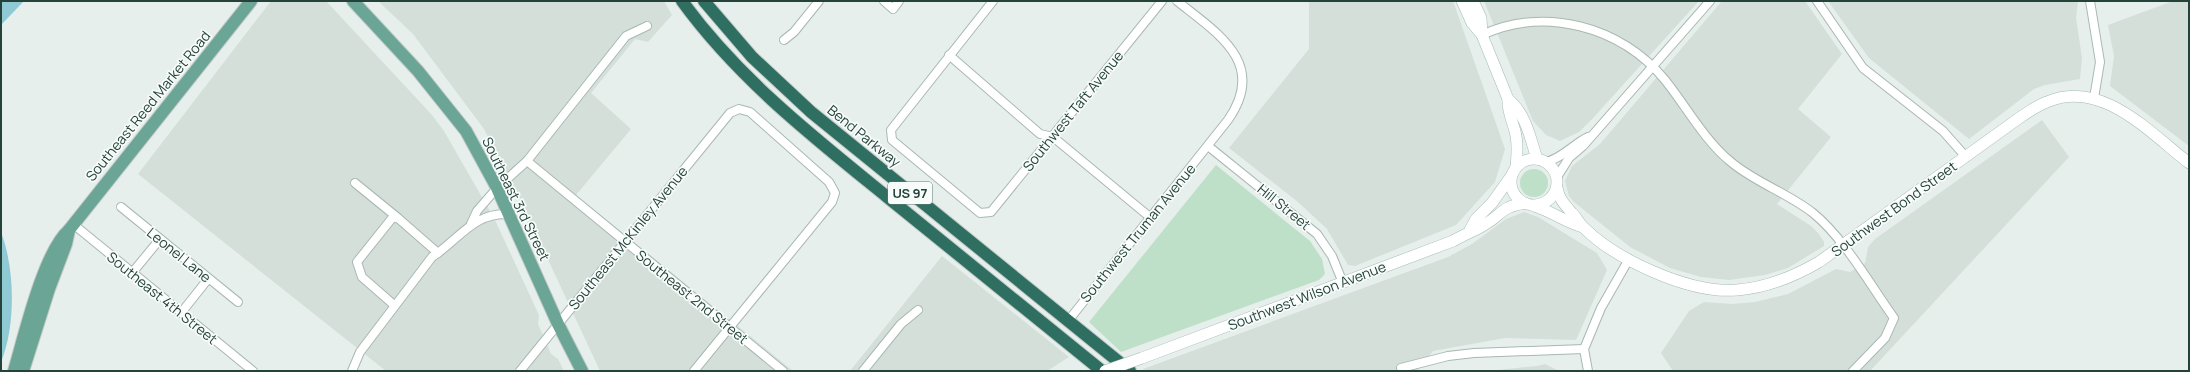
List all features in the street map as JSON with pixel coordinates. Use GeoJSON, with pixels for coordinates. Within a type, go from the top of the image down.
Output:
{"type":"FeatureCollection","features":[{"type":"Feature","properties":{"kind":"highway"},"geometry":{"type":"LineString","coordinates":[[675,1],[697,22]]}},
{"type":"Feature","properties":{"kind":"highway","name":"US 97"},"geometry":{"type":"LineString","coordinates":[[682,1],[697,22],[745,76],[803,128],[1102,371]]}},
{"type":"Feature","properties":{"kind":"highway","name":"Bend Parkway"},"geometry":{"type":"LineString","coordinates":[[704,1],[752,57],[811,112],[1130,371]]}},
{"type":"Feature","properties":{"kind":"main road","name":"Southeast Reed Market Road"},"geometry":{"type":"LineString","coordinates":[[14,371],[45,273],[60,237],[71,227],[251,1]]}},
{"type":"Feature","properties":{"kind":"main road","name":"Southeast 3rd Street"},"geometry":{"type":"LineString","coordinates":[[353,1],[442,100],[466,131],[497,188],[558,324],[582,371]]}},
{"type":"Feature","properties":{"kind":"main road","name":"Southeast Reed Market Road"},"geometry":{"type":"LineString","coordinates":[[23,371],[49,289],[71,227]]}},
{"type":"Feature","properties":{"kind":"street"},"geometry":{"type":"LineString","coordinates":[[784,40],[794,32],[819,1]]}},
{"type":"Feature","properties":{"kind":"street"},"geometry":{"type":"LineString","coordinates":[[884,1],[893,9],[899,1]]}},
{"type":"Feature","properties":{"kind":"street"},"geometry":{"type":"LineString","coordinates":[[993,1],[949,56],[1040,134],[1053,137],[1151,218]]}},
{"type":"Feature","properties":{"kind":"street","name":"Southwest Taft Avenue"},"geometry":{"type":"LineString","coordinates":[[949,56],[891,130],[892,140],[980,212],[991,212],[1162,1]]}},
{"type":"Feature","properties":{"kind":"street","name":"Southwest Truman Avenue"},"geometry":{"type":"LineString","coordinates":[[1068,321],[1208,146],[1236,106],[1242,89],[1242,73],[1236,55],[1227,42],[1177,1]]}},
{"type":"Feature","properties":{"kind":"street"},"geometry":{"type":"LineString","coordinates":[[1462,1],[1472,23],[1482,35],[1508,99],[1508,109],[1516,135],[1518,148],[1511,181],[1514,194],[1529,204],[1548,201],[1569,158],[1583,146],[1589,137],[1652,68],[1710,1]]}},
{"type":"Feature","properties":{"kind":"street"},"geometry":{"type":"LineString","coordinates":[[1473,1],[1481,18],[1482,35]]}},
{"type":"Feature","properties":{"kind":"street"},"geometry":{"type":"LineString","coordinates":[[1817,1],[1863,68],[1943,130],[1966,157]]}},
{"type":"Feature","properties":{"kind":"street"},"geometry":{"type":"LineString","coordinates":[[2090,1],[2100,62],[2094,98]]}},
{"type":"Feature","properties":{"kind":"street"},"geometry":{"type":"LineString","coordinates":[[1482,35],[1501,26],[1523,22],[1552,21],[1600,32],[1621,43],[1663,78],[1713,144],[1730,162],[1751,177],[1813,213],[1828,227],[1894,318],[1885,338],[1853,371]]}},
{"type":"Feature","properties":{"kind":"street"},"geometry":{"type":"LineString","coordinates":[[471,224],[477,211],[497,188],[527,161],[626,36],[647,26]]}},
{"type":"Feature","properties":{"kind":"street","name":"Southwest Bond Street"},"geometry":{"type":"LineString","coordinates":[[1529,204],[1546,209],[1566,222],[1582,227],[1629,259],[1653,272],[1685,284],[1710,290],[1736,290],[1765,286],[1792,277],[1843,247],[2022,116],[2047,101],[2072,96],[2094,98],[2110,104],[2127,115],[2189,163]]}},
{"type":"Feature","properties":{"kind":"street"},"geometry":{"type":"LineString","coordinates":[[1508,99],[1518,107],[1541,160],[1551,166],[1557,183]]}},
{"type":"Feature","properties":{"kind":"street","name":"Southeast McKinley Avenue"},"geometry":{"type":"LineString","coordinates":[[520,371],[624,241],[730,113],[739,109],[750,112],[829,182],[834,193],[832,202],[729,327]]}},
{"type":"Feature","properties":{"kind":"street"},"geometry":{"type":"LineString","coordinates":[[1514,171],[1522,162],[1541,160],[1564,154],[1580,141],[1589,137]]}},
{"type":"Feature","properties":{"kind":"street","name":"Hill Street"},"geometry":{"type":"LineString","coordinates":[[1208,146],[1313,231],[1332,256],[1343,283]]}},
{"type":"Feature","properties":{"kind":"street","name":"Southeast 2nd Street"},"geometry":{"type":"LineString","coordinates":[[527,161],[783,371]]}},
{"type":"Feature","properties":{"kind":"street","name":"Southwest Wilson Avenue"},"geometry":{"type":"LineString","coordinates":[[1470,230],[1476,219],[1492,203],[1514,171]]}},
{"type":"Feature","properties":{"kind":"street","name":"Southwest Bond Street"},"geometry":{"type":"LineString","coordinates":[[1557,183],[1558,195],[1582,227]]}},
{"type":"Feature","properties":{"kind":"street"},"geometry":{"type":"LineString","coordinates":[[355,184],[399,219],[438,253]]}},
{"type":"Feature","properties":{"kind":"street","name":"Southwest Wilson Avenue"},"geometry":{"type":"LineString","coordinates":[[1106,371],[1453,241],[1470,230],[1484,225],[1511,206],[1529,204]]}},
{"type":"Feature","properties":{"kind":"street","name":"Leonel Lane"},"geometry":{"type":"LineString","coordinates":[[121,207],[238,302]]}},
{"type":"Feature","properties":{"kind":"street"},"geometry":{"type":"LineString","coordinates":[[352,371],[360,352],[394,305],[432,257],[471,224],[490,215],[509,214]]}},
{"type":"Feature","properties":{"kind":"street"},"geometry":{"type":"LineString","coordinates":[[394,305],[362,277],[357,262],[392,217],[399,219]]}},
{"type":"Feature","properties":{"kind":"street","name":"Southeast 4th Street"},"geometry":{"type":"LineString","coordinates":[[71,227],[132,273],[253,371]]}},
{"type":"Feature","properties":{"kind":"street"},"geometry":{"type":"LineString","coordinates":[[132,273],[160,239]]}},
{"type":"Feature","properties":{"kind":"street"},"geometry":{"type":"LineString","coordinates":[[1588,371],[1584,349],[1601,308],[1629,259]]}},
{"type":"Feature","properties":{"kind":"street"},"geometry":{"type":"LineString","coordinates":[[181,313],[208,279]]}},
{"type":"Feature","properties":{"kind":"street"},"geometry":{"type":"LineString","coordinates":[[863,371],[901,324],[918,310]]}},
{"type":"Feature","properties":{"kind":"street"},"geometry":{"type":"LineString","coordinates":[[694,371],[729,327]]}},
{"type":"Feature","properties":{"kind":"street"},"geometry":{"type":"LineString","coordinates":[[1401,368],[1448,356],[1474,353],[1584,349]]}},
{"type":"Feature","properties":{"kind":"shaded area"},"geometry":{"type":"Polygon","coordinates":[[[271,1],[326,1],[432,115],[444,131],[495,220],[539,315],[538,324],[551,354],[558,359],[564,371],[386,371],[138,174],[271,1]]]}},
{"type":"Feature","properties":{"kind":"shaded area"},"geometry":{"type":"Polygon","coordinates":[[[378,1],[664,1],[672,15],[648,42],[635,39],[591,93],[631,129],[576,195],[793,371],[600,371],[516,191],[484,129],[413,34],[378,1]]]}},
{"type":"Feature","properties":{"kind":"shaded area"},"geometry":{"type":"Polygon","coordinates":[[[1309,1],[1453,1],[1505,149],[1495,182],[1456,225],[1355,266],[1348,265],[1327,229],[1298,202],[1229,148],[1309,49],[1309,1]]]}},
{"type":"Feature","properties":{"kind":"shaded area"},"geometry":{"type":"Polygon","coordinates":[[[1484,1],[1699,1],[1594,117],[1579,132],[1560,141],[1546,135],[1533,121],[1484,1]]]}},
{"type":"Feature","properties":{"kind":"shaded area"},"geometry":{"type":"Polygon","coordinates":[[[1722,1],[1805,1],[1842,54],[1798,109],[1831,137],[1777,204],[1811,226],[1819,234],[1824,242],[1824,246],[1788,268],[1765,275],[1729,280],[1701,277],[1670,268],[1630,247],[1574,202],[1569,196],[1565,181],[1572,166],[1600,144],[1722,1]]]}},
{"type":"Feature","properties":{"kind":"shaded area"},"geometry":{"type":"Polygon","coordinates":[[[1828,1],[2078,1],[2076,18],[2082,58],[2080,79],[2045,85],[2034,89],[1969,139],[1869,58],[1828,1]]]}},
{"type":"Feature","properties":{"kind":"shaded area"},"geometry":{"type":"Polygon","coordinates":[[[2173,1],[2189,1],[2189,146],[2110,86],[2114,56],[2108,25],[2173,1]]]}},
{"type":"Feature","properties":{"kind":"shaded area"},"geometry":{"type":"Polygon","coordinates":[[[2042,120],[2069,157],[1870,371],[1673,371],[1661,353],[1689,311],[1704,302],[1732,304],[1755,302],[1788,294],[1836,269],[1850,272],[1865,263],[1868,247],[1875,239],[2042,120]]]}},
{"type":"Feature","properties":{"kind":"shaded area"},"geometry":{"type":"Polygon","coordinates":[[[1524,212],[1538,217],[1597,253],[1607,270],[1576,340],[1505,338],[1433,351],[1417,371],[1145,371],[1143,369],[1448,257],[1472,244],[1506,219],[1524,212]]]}},
{"type":"Feature","properties":{"kind":"shaded area"},"geometry":{"type":"Polygon","coordinates":[[[942,256],[1069,357],[1047,371],[850,371],[942,256]]]}},
{"type":"Feature","properties":{"kind":"shaded area"},"geometry":{"type":"Polygon","coordinates":[[[1545,364],[1559,371],[1488,371],[1537,366],[1545,364]]]}},
{"type":"Feature","properties":{"kind":"green space"},"geometry":{"type":"Polygon","coordinates":[[[1216,165],[1310,241],[1322,259],[1325,274],[1319,280],[1121,352],[1089,322],[1216,165]]]}},
{"type":"Feature","properties":{"kind":"green space"},"geometry":{"type":"Polygon","coordinates":[[[1534,169],[1544,173],[1548,183],[1544,193],[1534,197],[1524,193],[1520,183],[1524,173],[1534,169]]]}},
{"type":"Feature","properties":{"kind":"water"},"geometry":{"type":"Polygon","coordinates":[[[1,1],[24,1],[1,25],[1,1]]]}},
{"type":"Feature","properties":{"kind":"water"},"geometry":{"type":"Polygon","coordinates":[[[1,232],[9,263],[12,297],[9,331],[1,362],[1,232]]]}}]}
